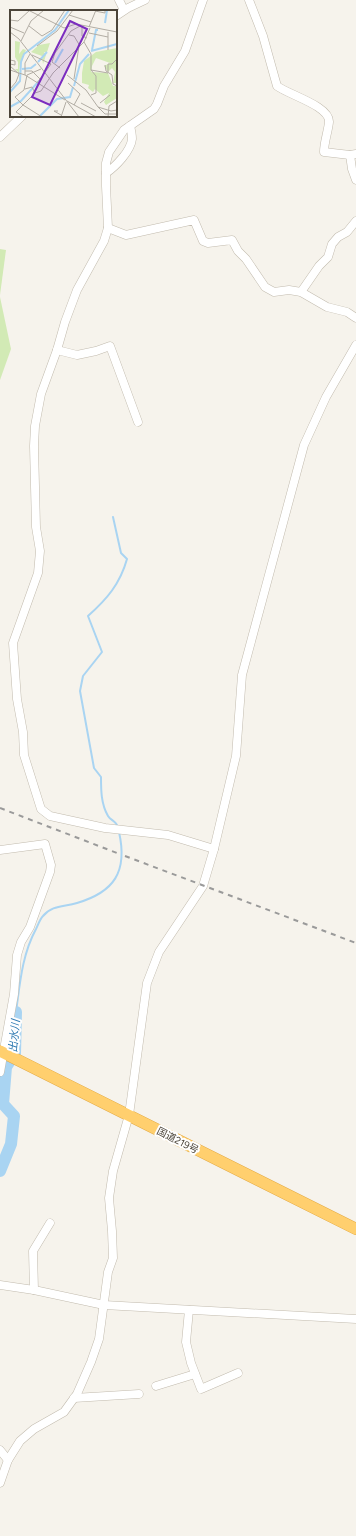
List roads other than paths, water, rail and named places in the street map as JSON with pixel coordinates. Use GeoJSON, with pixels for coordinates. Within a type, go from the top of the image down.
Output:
{"type":"FeatureCollection","features":[{"type":"Feature","properties":{"kind":"highway","name":"国道219号"},"geometry":{"type":"LineString","coordinates":[[2,1052],[356,1229]]}},
{"type":"Feature","properties":{"kind":"street"},"geometry":{"type":"LineString","coordinates":[[119,0],[124,10]]}},
{"type":"Feature","properties":{"kind":"street"},"geometry":{"type":"LineString","coordinates":[[117,15],[124,10],[145,0]]}},
{"type":"Feature","properties":{"kind":"street"},"geometry":{"type":"LineString","coordinates":[[203,0],[186,51],[164,86],[154,109],[124,130],[109,152],[106,173],[108,228],[100,250],[77,290],[41,394],[35,426],[36,527],[40,550],[38,573],[13,643],[24,755],[41,809],[50,816],[105,828],[168,835],[214,849]]}},
{"type":"Feature","properties":{"kind":"street"},"geometry":{"type":"LineString","coordinates":[[249,0],[263,36],[277,86],[321,108],[328,116],[329,122],[324,152],[353,154],[352,169],[356,180]]}},
{"type":"Feature","properties":{"kind":"street"},"geometry":{"type":"LineString","coordinates":[[0,138],[21,117]]}},
{"type":"Feature","properties":{"kind":"street"},"geometry":{"type":"LineString","coordinates":[[106,173],[127,150],[132,140],[130,126]]}},
{"type":"Feature","properties":{"kind":"street"},"geometry":{"type":"LineString","coordinates":[[108,228],[126,235],[194,220],[203,241],[208,243],[232,240],[238,251],[246,259],[265,287],[274,292],[289,290],[301,292],[327,307],[347,312],[356,318]]}},
{"type":"Feature","properties":{"kind":"street"},"geometry":{"type":"LineString","coordinates":[[301,292],[319,266],[328,257],[332,244],[338,237],[347,232],[356,221]]}},
{"type":"Feature","properties":{"kind":"street"},"geometry":{"type":"LineString","coordinates":[[0,1483],[8,1460],[20,1441],[34,1429],[64,1412],[74,1398],[91,1362],[99,1339],[108,1272],[113,1258],[110,1191],[113,1171],[129,1115],[145,993],[150,973],[159,952],[203,886],[214,849],[236,756],[242,675],[298,464],[304,444],[326,397],[356,345]]}},
{"type":"Feature","properties":{"kind":"street"},"geometry":{"type":"LineString","coordinates":[[57,350],[77,355],[110,346],[138,422]]}},
{"type":"Feature","properties":{"kind":"street"},"geometry":{"type":"LineString","coordinates":[[0,850],[44,844],[51,865],[43,894],[30,927],[21,942],[17,955],[14,994],[2,1052],[0,1072]]}},
{"type":"Feature","properties":{"kind":"street"},"geometry":{"type":"LineString","coordinates":[[34,1290],[33,1251],[50,1223]]}},
{"type":"Feature","properties":{"kind":"street"},"geometry":{"type":"LineString","coordinates":[[0,1286],[34,1290],[104,1305],[356,1319]]}},
{"type":"Feature","properties":{"kind":"street"},"geometry":{"type":"LineString","coordinates":[[189,1310],[186,1342],[201,1389],[238,1373]]}},
{"type":"Feature","properties":{"kind":"street"},"geometry":{"type":"LineString","coordinates":[[156,1386],[195,1374]]}},
{"type":"Feature","properties":{"kind":"street"},"geometry":{"type":"LineString","coordinates":[[74,1398],[139,1394]]}},
{"type":"Feature","properties":{"kind":"street"},"geometry":{"type":"LineString","coordinates":[[0,1450],[8,1460]]}},
{"type":"Feature","properties":{"kind":"waterway"},"geometry":{"type":"LineString","coordinates":[[113,517],[121,553],[127,559],[117,584],[88,616],[102,652],[83,676],[80,691],[94,768],[101,777],[101,792],[104,807],[109,818],[118,828]]}},
{"type":"Feature","properties":{"kind":"waterway"},"geometry":{"type":"LineString","coordinates":[[16,1012],[20,980],[25,959],[31,939],[41,919],[50,910],[90,898],[109,886],[119,869],[121,858],[119,832]]}},
{"type":"Feature","properties":{"kind":"waterway","name":"出水川"},"geometry":{"type":"LineString","coordinates":[[0,1171],[11,1144],[14,1116],[3,1104],[6,1067],[15,1053],[16,1012]]}},
{"type":"Feature","properties":{"kind":"railway"},"geometry":{"type":"LineString","coordinates":[[0,808],[117,853]]}},
{"type":"Feature","properties":{"kind":"railway"},"geometry":{"type":"LineString","coordinates":[[125,856],[356,943]]}}]}
